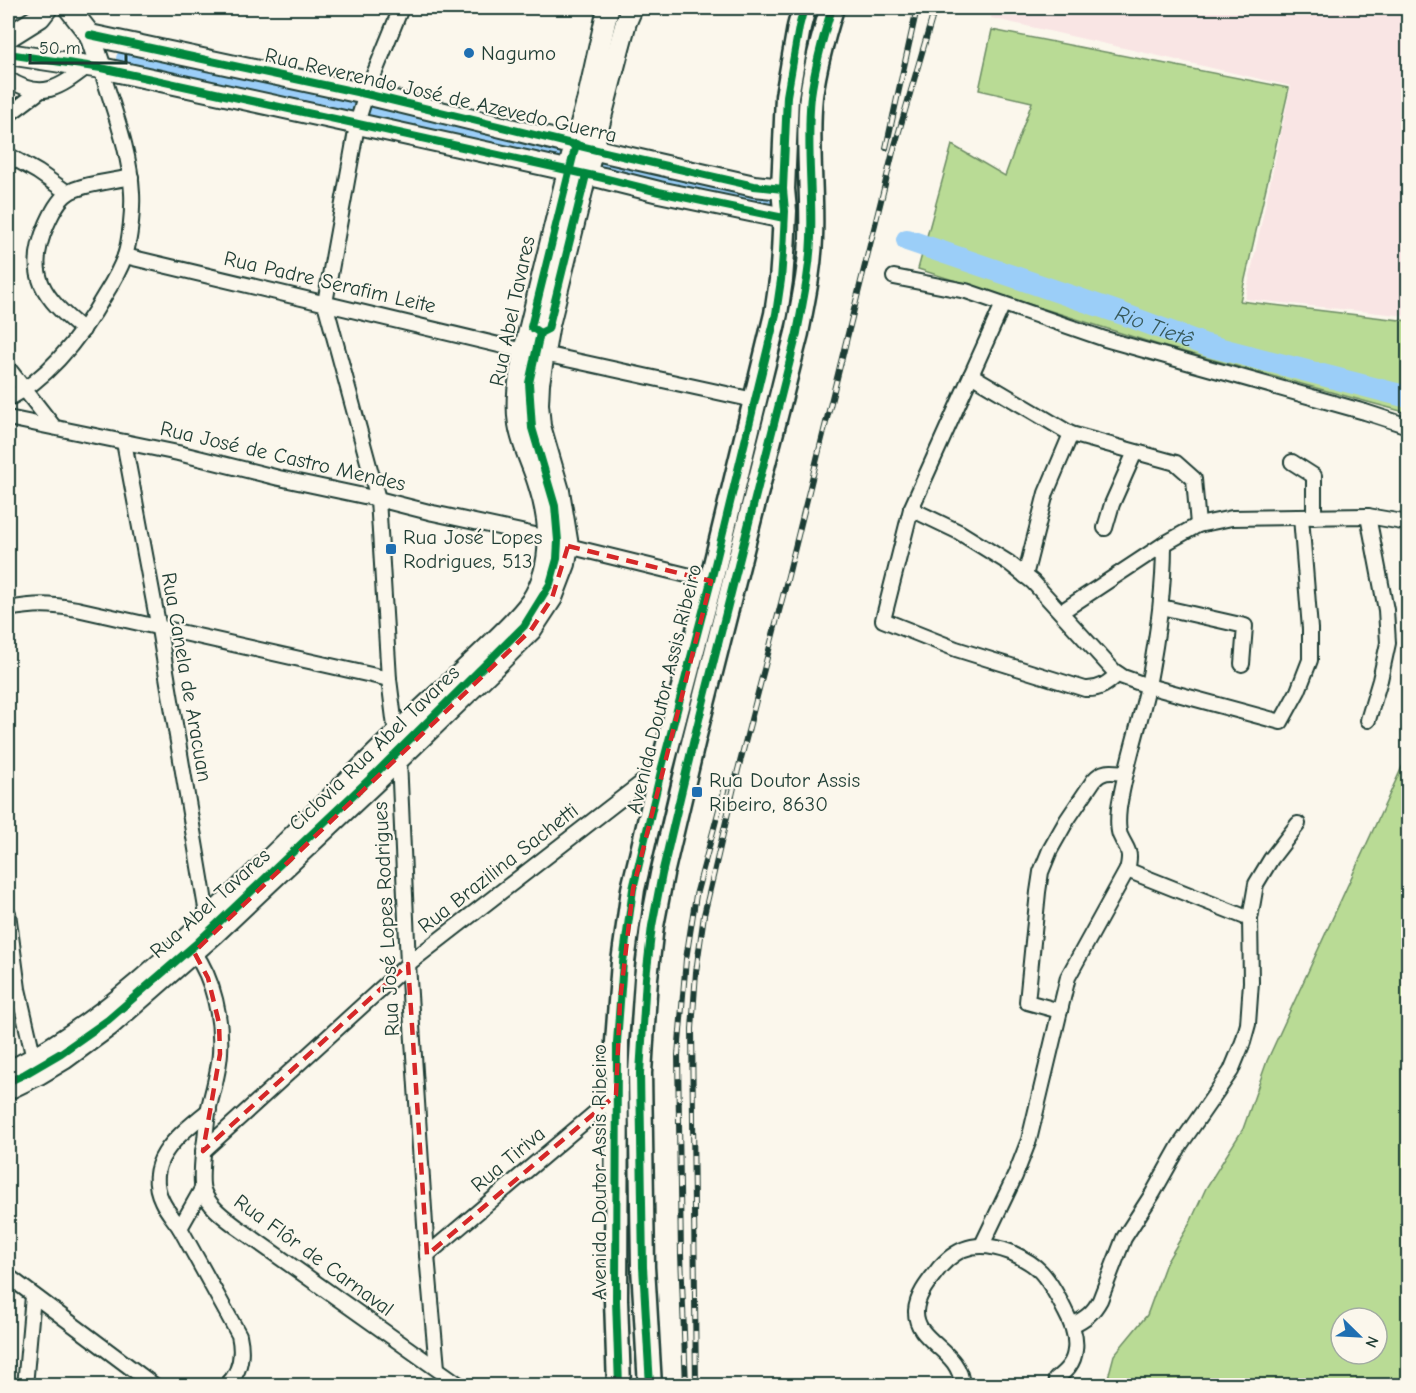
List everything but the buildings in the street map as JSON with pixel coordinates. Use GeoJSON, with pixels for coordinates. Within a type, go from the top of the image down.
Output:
{"type":"FeatureCollection","features":[{"type":"Feature","properties":{"kind":"main road","name":"Avenida Doutor Assis Ribeiro"},"geometry":{"type":"LineString","coordinates":[[620,1386],[615,1300],[616,1095],[623,962],[633,890],[662,767],[711,581],[776,314],[781,280],[787,96],[804,8]]}},
{"type":"Feature","properties":{"kind":"main road","name":"Avenida Doutor Assis Ribeiro"},"geometry":{"type":"LineString","coordinates":[[650,1386],[643,1267],[640,1072],[652,926],[694,739],[797,333],[807,284],[811,218],[809,135],[811,98],[814,74],[832,8]]}},
{"type":"Feature","properties":{"kind":"main road"},"geometry":{"type":"LineString","coordinates":[[784,218],[811,218]]}},
{"type":"Feature","properties":{"kind":"street"},"geometry":{"type":"LineString","coordinates":[[8,37],[40,18],[47,8]]}},
{"type":"Feature","properties":{"kind":"street"},"geometry":{"type":"LineString","coordinates":[[8,399],[25,390],[51,368],[83,330],[125,256],[131,222],[132,195],[124,146],[94,67],[90,35],[69,8]]}},
{"type":"Feature","properties":{"kind":"street","name":"Rua José Lopes Rodrigues"},"geometry":{"type":"LineString","coordinates":[[398,10],[365,95],[358,122],[325,303],[378,499],[388,679],[399,759],[408,964],[436,1368]]}},
{"type":"Feature","properties":{"kind":"street"},"geometry":{"type":"LineString","coordinates":[[607,14],[629,15]]}},
{"type":"Feature","properties":{"kind":"street","name":"Rua Abel Tavares"},"geometry":{"type":"LineString","coordinates":[[8,1072],[34,1059],[109,1006],[160,964],[520,616],[531,602],[544,571],[549,538],[543,500],[519,424],[518,391],[534,352],[548,329],[581,159],[591,87],[607,14]]}},
{"type":"Feature","properties":{"kind":"street","name":"Rua Abel Tavares"},"geometry":{"type":"LineString","coordinates":[[581,159],[629,15]]}},
{"type":"Feature","properties":{"kind":"street","name":"Rua Reverendo José de Azevedo Guerra"},"geometry":{"type":"LineString","coordinates":[[90,35],[365,95],[581,159],[659,192],[784,218]]}},
{"type":"Feature","properties":{"kind":"street","name":"Rua Reverendo José de Azevedo Guerra"},"geometry":{"type":"LineString","coordinates":[[8,54],[94,67],[358,122],[581,159],[783,189]]}},
{"type":"Feature","properties":{"kind":"street"},"geometry":{"type":"LineString","coordinates":[[8,79],[22,87],[40,91],[55,88],[94,67]]}},
{"type":"Feature","properties":{"kind":"street"},"geometry":{"type":"LineString","coordinates":[[8,115],[40,91]]}},
{"type":"Feature","properties":{"kind":"street"},"geometry":{"type":"LineString","coordinates":[[8,155],[68,193]]}},
{"type":"Feature","properties":{"kind":"street"},"geometry":{"type":"LineString","coordinates":[[83,330],[60,311],[44,290],[38,270],[42,235],[58,203],[68,193],[130,177]]}},
{"type":"Feature","properties":{"kind":"street","name":"Rua Padre Serafim Leite"},"geometry":{"type":"LineString","coordinates":[[125,256],[534,352],[754,400]]}},
{"type":"Feature","properties":{"kind":"street"},"geometry":{"type":"LineString","coordinates":[[894,277],[966,291],[1105,339],[1408,426]]}},
{"type":"Feature","properties":{"kind":"street"},"geometry":{"type":"LineString","coordinates":[[1003,304],[911,509],[883,620],[956,650],[1085,688],[1101,688],[1118,674]]}},
{"type":"Feature","properties":{"kind":"street","name":"Rua Abel Tavares"},"geometry":{"type":"LineString","coordinates":[[8,1089],[64,1059],[109,1026],[194,952],[399,759],[531,630],[542,615],[556,588],[565,564],[568,546],[559,490],[540,426],[534,352]]}},
{"type":"Feature","properties":{"kind":"street"},"geometry":{"type":"LineString","coordinates":[[8,368],[54,427]]}},
{"type":"Feature","properties":{"kind":"street"},"geometry":{"type":"LineString","coordinates":[[971,375],[1071,435],[1176,463],[1194,479],[1198,525]]}},
{"type":"Feature","properties":{"kind":"street","name":"Rua José de Castro Mendes"},"geometry":{"type":"LineString","coordinates":[[8,418],[549,538]]}},
{"type":"Feature","properties":{"kind":"street"},"geometry":{"type":"LineString","coordinates":[[1025,576],[1046,493],[1071,435]]}},
{"type":"Feature","properties":{"kind":"street","name":"Rua Canela de Aracuan"},"geometry":{"type":"LineString","coordinates":[[124,442],[159,629],[208,920]]}},
{"type":"Feature","properties":{"kind":"street"},"geometry":{"type":"LineString","coordinates":[[1105,528],[1112,504],[1135,452]]}},
{"type":"Feature","properties":{"kind":"street"},"geometry":{"type":"LineString","coordinates":[[911,509],[959,532],[1009,563],[1033,582],[1118,674],[1148,686],[1281,722],[1299,691],[1310,660],[1308,517],[1314,476],[1292,462]]}},
{"type":"Feature","properties":{"kind":"street"},"geometry":{"type":"LineString","coordinates":[[1060,612],[1164,544],[1198,525],[1232,518],[1368,516],[1408,523]]}},
{"type":"Feature","properties":{"kind":"street"},"geometry":{"type":"LineString","coordinates":[[1368,516],[1386,610],[1388,644],[1368,720]]}},
{"type":"Feature","properties":{"kind":"street"},"geometry":{"type":"LineString","coordinates":[[982,1245],[1016,1176],[1029,1140],[1068,977],[1126,870],[1129,853],[1119,834],[1118,820],[1126,773],[1148,686],[1161,607],[1164,544]]}},
{"type":"Feature","properties":{"kind":"street"},"geometry":{"type":"LineString","coordinates":[[568,546],[711,581]]}},
{"type":"Feature","properties":{"kind":"street"},"geometry":{"type":"LineString","coordinates":[[8,609],[36,604],[58,606],[388,679]]}},
{"type":"Feature","properties":{"kind":"street"},"geometry":{"type":"LineString","coordinates":[[1161,607],[1245,626],[1242,664]]}},
{"type":"Feature","properties":{"kind":"street","name":"Rua Brazilina Sachetti"},"geometry":{"type":"LineString","coordinates":[[203,1151],[408,964],[662,767]]}},
{"type":"Feature","properties":{"kind":"street"},"geometry":{"type":"LineString","coordinates":[[1060,1011],[1027,1002],[1041,872],[1067,820],[1098,775],[1106,772],[1126,773]]}},
{"type":"Feature","properties":{"kind":"street"},"geometry":{"type":"LineString","coordinates":[[1072,1326],[1095,1309],[1124,1238],[1180,1145],[1231,1071],[1238,1057],[1246,1032],[1250,1006],[1250,919],[1256,884],[1271,859],[1298,825]]}},
{"type":"Feature","properties":{"kind":"street"},"geometry":{"type":"LineString","coordinates":[[1126,870],[1250,919]]}},
{"type":"Feature","properties":{"kind":"street"},"geometry":{"type":"LineString","coordinates":[[8,912],[18,989],[34,1059]]}},
{"type":"Feature","properties":{"kind":"street"},"geometry":{"type":"LineString","coordinates":[[180,1228],[202,1189],[203,1151],[220,1054],[219,1023],[213,993],[200,960],[194,952]]}},
{"type":"Feature","properties":{"kind":"street","name":"Rua Tiriva"},"geometry":{"type":"LineString","coordinates":[[428,1255],[616,1095]]}},
{"type":"Feature","properties":{"kind":"street"},"geometry":{"type":"LineString","coordinates":[[209,1110],[180,1135],[161,1158],[156,1178],[162,1201],[180,1228],[238,1335],[241,1345],[239,1364],[236,1373],[226,1386]]}},
{"type":"Feature","properties":{"kind":"street","name":"Rua Flôr de Carnaval"},"geometry":{"type":"LineString","coordinates":[[202,1189],[220,1215],[461,1386]]}},
{"type":"Feature","properties":{"kind":"street"},"geometry":{"type":"LineString","coordinates":[[963,1386],[962,1376],[952,1359],[923,1332],[918,1323],[917,1308],[930,1279],[948,1259],[961,1250],[982,1245],[1014,1254],[1035,1266],[1053,1289],[1072,1326],[1076,1342],[1068,1369],[1056,1379]]}},
{"type":"Feature","properties":{"kind":"street"},"geometry":{"type":"LineString","coordinates":[[8,1276],[155,1386]]}},
{"type":"Feature","properties":{"kind":"street"},"geometry":{"type":"LineString","coordinates":[[25,1386],[33,1296]]}},
{"type":"Feature","properties":{"kind":"highlighted area"},"geometry":{"type":"Polygon","coordinates":[[[568,546],[711,581],[633,889],[620,1001],[616,1095],[427,1255],[408,964],[203,1151],[220,1054],[219,1023],[208,978],[194,952],[531,630],[552,598],[568,546]]]}},
{"type":"Feature","properties":{"kind":"shaded area"},"geometry":{"type":"Polygon","coordinates":[[[993,8],[1408,8],[1408,316],[1245,299],[1291,86],[991,18],[993,8]]]}},
{"type":"Feature","properties":{"kind":"green space"},"geometry":{"type":"Polygon","coordinates":[[[992,30],[1289,88],[1240,301],[1408,321],[1408,413],[1162,346],[918,269],[952,145],[1005,176],[1032,102],[979,90],[992,30]]]}},
{"type":"Feature","properties":{"kind":"green space"},"geometry":{"type":"Polygon","coordinates":[[[1408,754],[1408,1385],[1106,1385],[1114,1355],[1147,1315],[1166,1263],[1190,1223],[1206,1188],[1243,1129],[1267,1061],[1408,754]]]}},
{"type":"Feature","properties":{"kind":"waterway","name":"Rio Tietê"},"geometry":{"type":"LineString","coordinates":[[127,59],[762,203]]}},
{"type":"Feature","properties":{"kind":"waterway","name":"Rio Tietê"},"geometry":{"type":"LineString","coordinates":[[907,240],[1206,345],[1408,397]]}},
{"type":"Feature","properties":{"kind":"railway"},"geometry":{"type":"LineString","coordinates":[[886,148],[917,8]]}},
{"type":"Feature","properties":{"kind":"railway"},"geometry":{"type":"LineString","coordinates":[[696,1386],[692,1029],[696,972],[704,915],[738,770],[893,152],[935,8]]}},
{"type":"Feature","properties":{"kind":"railway"},"geometry":{"type":"LineString","coordinates":[[686,1386],[681,1254],[678,1055],[686,959],[696,895],[725,787]]}},
{"type":"Feature","properties":{"kind":"cycle path"},"geometry":{"type":"LineString","coordinates":[[619,1386],[616,1300],[617,1042],[623,962],[633,889],[776,314],[783,253],[787,96],[804,8]]}},
{"type":"Feature","properties":{"kind":"cycle path"},"geometry":{"type":"LineString","coordinates":[[650,1386],[643,1267],[640,1073],[652,926],[694,739],[797,333],[810,250],[811,96],[832,8]]}},
{"type":"Feature","properties":{"kind":"cycle path"},"geometry":{"type":"LineString","coordinates":[[90,35],[366,94],[754,186],[783,189]]}},
{"type":"Feature","properties":{"kind":"cycle path"},"geometry":{"type":"LineString","coordinates":[[8,54],[101,68],[784,218]]}},
{"type":"Feature","properties":{"kind":"cycle path"},"geometry":{"type":"LineString","coordinates":[[540,333],[531,327],[576,144]]}},
{"type":"Feature","properties":{"kind":"cycle path","name":"Ciclovia Rua Abel Tavares"},"geometry":{"type":"LineString","coordinates":[[8,1082],[61,1053],[108,1020],[197,943],[375,774],[524,626],[550,584],[557,559],[558,541],[555,506],[532,428],[529,383],[540,333],[548,329],[586,175]]}},
{"type":"Feature","properties":{"kind":"place","name":"Nagumo"},"geometry":{"type":"Point","coordinates":[469,53]}},
{"type":"Feature","properties":{"kind":"place","name":"Rua José Lopes Rodrigues, 513"},"geometry":{"type":"Point","coordinates":[391,549]}},
{"type":"Feature","properties":{"kind":"place","name":"Rua Doutor Assis Ribeiro, 8630"},"geometry":{"type":"Point","coordinates":[697,792]}}]}
